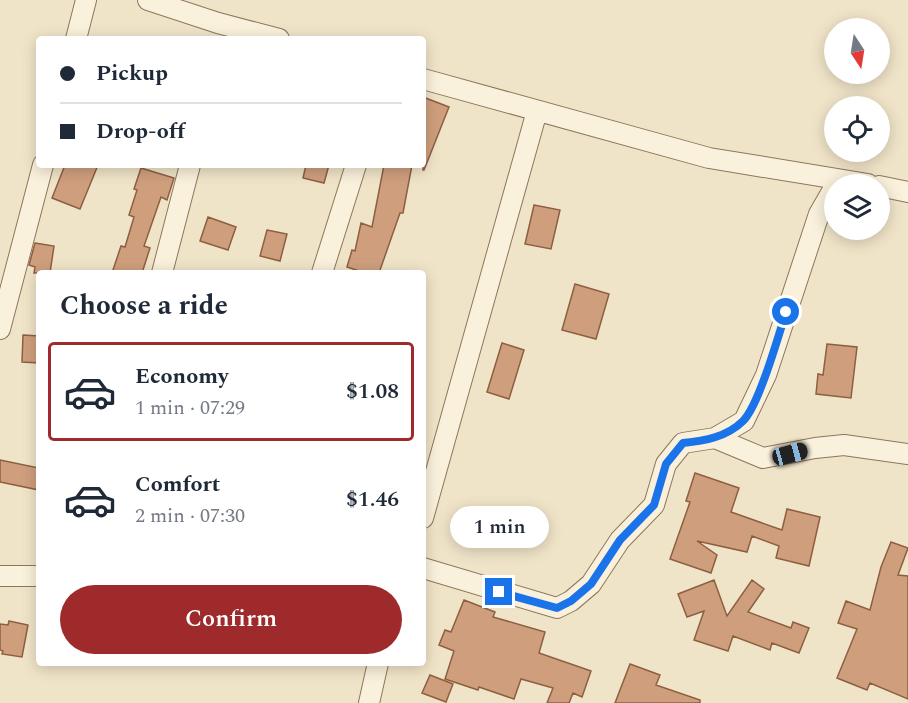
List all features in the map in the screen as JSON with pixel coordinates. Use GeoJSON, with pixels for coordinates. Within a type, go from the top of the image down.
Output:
{"type":"FeatureCollection","features":[{"type":"Feature","properties":{"kind":"street"},"geometry":{"type":"LineString","coordinates":[[77,36],[86,0]]}},
{"type":"Feature","properties":{"kind":"street"},"geometry":{"type":"LineString","coordinates":[[148,0],[217,31],[256,36]]}},
{"type":"Feature","properties":{"kind":"street"},"geometry":{"type":"LineString","coordinates":[[426,80],[709,158],[824,182]]}},
{"type":"Feature","properties":{"kind":"street"},"geometry":{"type":"LineString","coordinates":[[426,507],[537,111]]}},
{"type":"Feature","properties":{"kind":"street"},"geometry":{"type":"LineString","coordinates":[[0,329],[42,168]]}},
{"type":"Feature","properties":{"kind":"street"},"geometry":{"type":"LineString","coordinates":[[163,270],[189,168]]}},
{"type":"Feature","properties":{"kind":"street"},"geometry":{"type":"LineString","coordinates":[[323,270],[355,168]]}},
{"type":"Feature","properties":{"kind":"street"},"geometry":{"type":"LineString","coordinates":[[890,188],[908,192]]}},
{"type":"Feature","properties":{"kind":"street"},"geometry":{"type":"LineString","coordinates":[[426,569],[557,608],[571,601],[591,584],[620,540],[654,505],[666,464],[683,443],[715,438],[744,421],[761,384],[824,205]]}},
{"type":"Feature","properties":{"kind":"street"},"geometry":{"type":"LineString","coordinates":[[715,438],[763,458],[815,448],[844,446],[908,454]]}},
{"type":"Feature","properties":{"kind":"street"},"geometry":{"type":"LineString","coordinates":[[0,576],[36,576]]}},
{"type":"Feature","properties":{"kind":"street"},"geometry":{"type":"LineString","coordinates":[[369,703],[377,666]]}},
{"type":"Feature","properties":{"kind":"building"},"geometry":{"type":"Polygon","coordinates":[[[426,98],[449,107],[426,165],[426,98]]]}},
{"type":"Feature","properties":{"kind":"building"},"geometry":{"type":"Polygon","coordinates":[[[64,168],[97,168],[80,209],[52,198],[64,168]]]}},
{"type":"Feature","properties":{"kind":"building"},"geometry":{"type":"Polygon","coordinates":[[[141,168],[174,178],[167,200],[161,197],[144,246],[150,248],[143,270],[113,270],[121,246],[125,247],[134,217],[129,215],[137,190],[134,189],[141,168]]]}},
{"type":"Feature","properties":{"kind":"building"},"geometry":{"type":"Polygon","coordinates":[[[305,168],[328,168],[324,183],[303,178],[305,168]]]}},
{"type":"Feature","properties":{"kind":"building"},"geometry":{"type":"Polygon","coordinates":[[[383,168],[411,168],[403,213],[400,213],[380,270],[356,270],[347,267],[352,250],[355,251],[361,223],[372,227],[383,168]]]}},
{"type":"Feature","properties":{"kind":"building"},"geometry":{"type":"Polygon","coordinates":[[[534,205],[560,210],[551,249],[525,244],[534,205]]]}},
{"type":"Feature","properties":{"kind":"building"},"geometry":{"type":"Polygon","coordinates":[[[208,217],[236,227],[228,250],[200,241],[208,217]]]}},
{"type":"Feature","properties":{"kind":"building"},"geometry":{"type":"Polygon","coordinates":[[[267,230],[287,234],[280,261],[260,256],[267,230]]]}},
{"type":"Feature","properties":{"kind":"building"},"geometry":{"type":"Polygon","coordinates":[[[35,243],[54,246],[50,270],[36,270],[34,273],[35,267],[29,265],[35,243]]]}},
{"type":"Feature","properties":{"kind":"building"},"geometry":{"type":"Polygon","coordinates":[[[575,284],[609,294],[596,339],[562,330],[575,284]]]}},
{"type":"Feature","properties":{"kind":"building"},"geometry":{"type":"Polygon","coordinates":[[[23,335],[36,336],[36,363],[22,362],[23,335]]]}},
{"type":"Feature","properties":{"kind":"building"},"geometry":{"type":"Polygon","coordinates":[[[502,343],[524,350],[509,399],[487,392],[502,343]]]}},
{"type":"Feature","properties":{"kind":"building"},"geometry":{"type":"Polygon","coordinates":[[[827,344],[857,347],[851,398],[816,394],[818,374],[823,375],[827,344]]]}},
{"type":"Feature","properties":{"kind":"building"},"geometry":{"type":"Polygon","coordinates":[[[0,460],[36,467],[36,489],[0,482],[0,460]]]}},
{"type":"Feature","properties":{"kind":"building"},"geometry":{"type":"Polygon","coordinates":[[[695,473],[739,488],[731,512],[782,530],[787,509],[820,517],[809,566],[776,558],[779,546],[752,536],[747,552],[697,541],[717,555],[711,573],[670,559],[690,502],[686,501],[695,473]]]}},
{"type":"Feature","properties":{"kind":"building"},"geometry":{"type":"Polygon","coordinates":[[[891,542],[908,548],[898,575],[908,576],[908,699],[870,683],[867,690],[837,678],[857,629],[838,623],[846,601],[870,610],[881,567],[891,542]]]}},
{"type":"Feature","properties":{"kind":"building"},"geometry":{"type":"Polygon","coordinates":[[[714,580],[727,616],[752,580],[764,589],[748,612],[791,628],[793,622],[809,628],[799,653],[772,643],[770,650],[733,636],[728,651],[694,640],[704,611],[687,617],[678,594],[714,580]]]}},
{"type":"Feature","properties":{"kind":"building"},"geometry":{"type":"Polygon","coordinates":[[[464,600],[495,612],[493,617],[545,632],[539,653],[591,671],[582,697],[573,693],[569,703],[547,703],[553,688],[521,679],[514,699],[445,679],[454,651],[439,645],[445,630],[451,632],[464,600]]]}},
{"type":"Feature","properties":{"kind":"building"},"geometry":{"type":"Polygon","coordinates":[[[9,621],[28,625],[22,657],[2,654],[3,651],[0,650],[0,624],[8,625],[9,621]]]}},
{"type":"Feature","properties":{"kind":"building"},"geometry":{"type":"Polygon","coordinates":[[[630,664],[660,675],[656,685],[700,700],[700,703],[615,703],[630,664]]]}},
{"type":"Feature","properties":{"kind":"building"},"geometry":{"type":"Polygon","coordinates":[[[430,675],[453,684],[446,702],[422,693],[430,675]]]}},
{"type":"Feature","properties":{"kind":"route"},"geometry":{"type":"LineString","coordinates":[[499,592],[557,608],[571,601],[591,584],[620,540],[654,505],[666,464],[683,443],[715,438],[744,421],[766,375],[786,312]]}}]}
